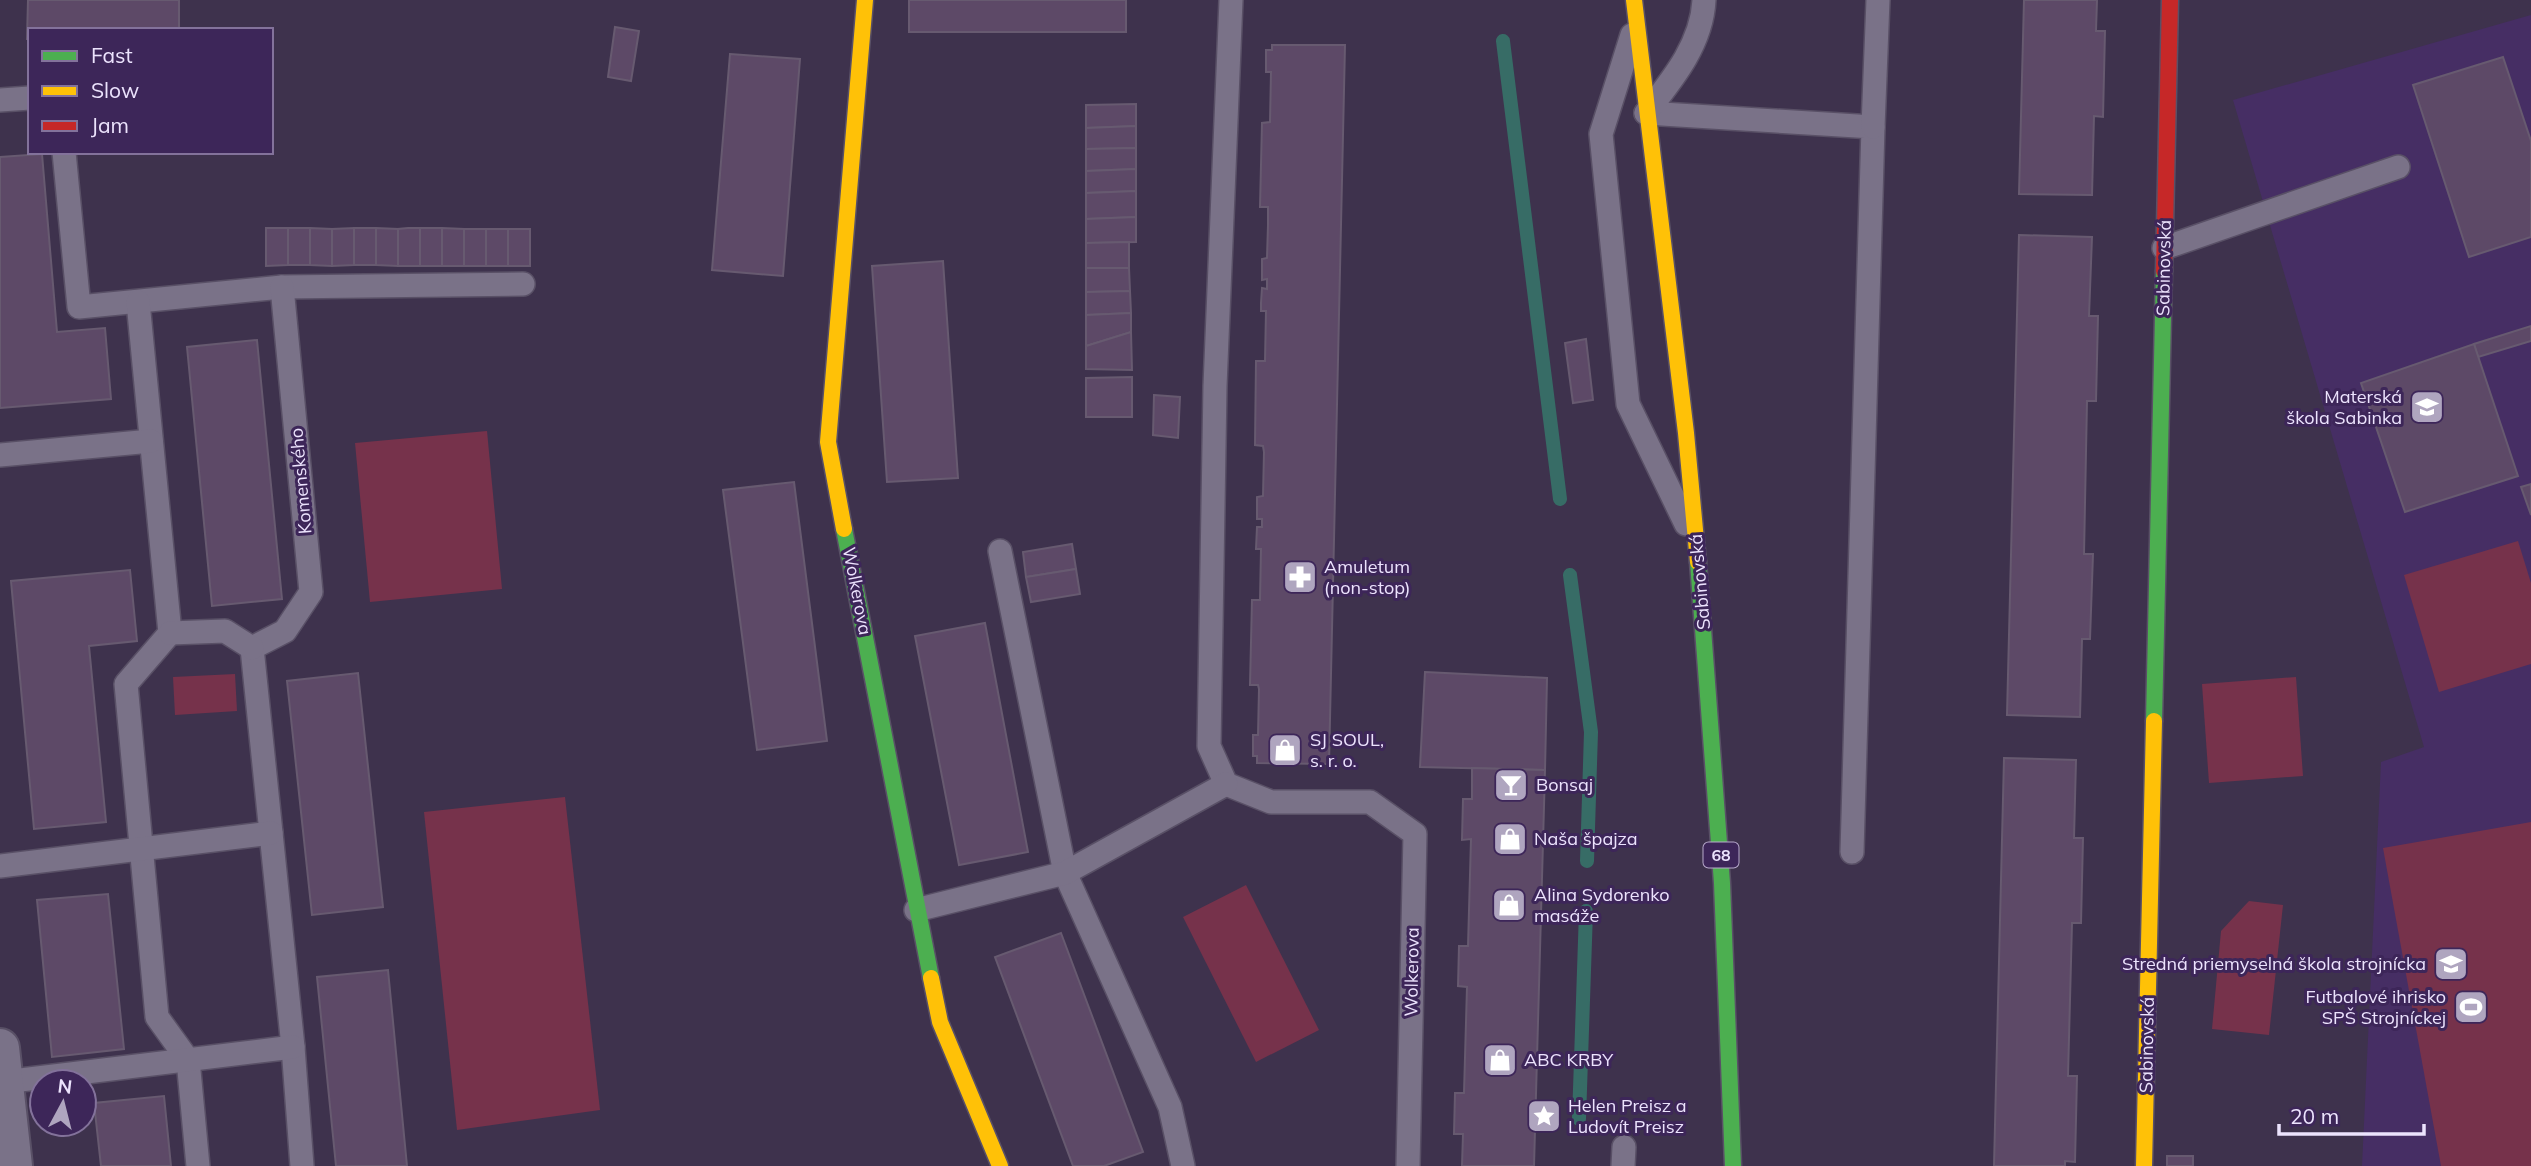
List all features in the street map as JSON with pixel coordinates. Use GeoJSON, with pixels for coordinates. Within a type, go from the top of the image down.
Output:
{"type":"FeatureCollection","features":[{"type":"Feature","properties":{"kind":"street","name":"Wolkerova"},"geometry":{"type":"LineString","coordinates":[[865,0],[828,442],[916,910],[940,1021],[1000,1166]]}},
{"type":"Feature","properties":{"kind":"street","name":"Sabinovská"},"geometry":{"type":"LineString","coordinates":[[2144,1166],[2170,0]]}},
{"type":"Feature","properties":{"kind":"street","name":"Sabinovská"},"geometry":{"type":"LineString","coordinates":[[1636,9],[1646,113],[1685,420],[1717,793],[1733,1166]]}},
{"type":"Feature","properties":{"kind":"street"},"geometry":{"type":"LineString","coordinates":[[2,1065],[13,1166]]}},
{"type":"Feature","properties":{"kind":"lane"},"geometry":{"type":"LineString","coordinates":[[916,910],[1065,873],[1226,784],[1209,746],[1215,386],[1231,0]]}},
{"type":"Feature","properties":{"kind":"lane"},"geometry":{"type":"LineString","coordinates":[[1646,113],[1685,61],[1704,10],[1704,0]]}},
{"type":"Feature","properties":{"kind":"lane"},"geometry":{"type":"LineString","coordinates":[[1852,852],[1872,127],[1878,0]]}},
{"type":"Feature","properties":{"kind":"lane"},"geometry":{"type":"LineString","coordinates":[[1636,9],[1601,134],[1628,404],[1696,546]]}},
{"type":"Feature","properties":{"kind":"lane"},"geometry":{"type":"LineString","coordinates":[[0,100],[28,98]]}},
{"type":"Feature","properties":{"kind":"lane"},"geometry":{"type":"LineString","coordinates":[[1646,113],[1872,127]]}},
{"type":"Feature","properties":{"kind":"lane"},"geometry":{"type":"LineString","coordinates":[[64,154],[79,307],[282,287],[523,284]]}},
{"type":"Feature","properties":{"kind":"lane"},"geometry":{"type":"LineString","coordinates":[[2164,248],[2398,167]]}},
{"type":"Feature","properties":{"kind":"lane","name":"Komenského"},"geometry":{"type":"LineString","coordinates":[[252,648],[285,631],[311,592],[282,287]]}},
{"type":"Feature","properties":{"kind":"lane"},"geometry":{"type":"LineString","coordinates":[[138,302],[170,633],[126,684],[156,1017],[188,1060],[198,1166]]}},
{"type":"Feature","properties":{"kind":"lane"},"geometry":{"type":"LineString","coordinates":[[0,455],[151,441]]}},
{"type":"Feature","properties":{"kind":"lane"},"geometry":{"type":"LineString","coordinates":[[1000,551],[1065,873],[1170,1107],[1183,1166]]}},
{"type":"Feature","properties":{"kind":"lane"},"geometry":{"type":"LineString","coordinates":[[170,633],[225,631],[252,648],[293,1047],[302,1166]]}},
{"type":"Feature","properties":{"kind":"lane","name":"Wolkerova"},"geometry":{"type":"LineString","coordinates":[[1226,784],[1271,802],[1370,802],[1415,834],[1408,1166]]}},
{"type":"Feature","properties":{"kind":"lane"},"geometry":{"type":"LineString","coordinates":[[0,866],[271,834]]}},
{"type":"Feature","properties":{"kind":"lane"},"geometry":{"type":"LineString","coordinates":[[2,1065],[188,1060],[293,1047]]}},
{"type":"Feature","properties":{"kind":"shaded area","name":"Materská škola Sabinka"},"geometry":{"type":"Polygon","coordinates":[[[2531,15],[2531,1166],[2362,1166],[2381,762],[2424,747],[2233,100],[2531,15]]]}},
{"type":"Feature","properties":{"kind":"shaded area"},"geometry":{"type":"Polygon","coordinates":[[[487,431],[502,589],[370,602],[355,443],[487,431]]]}},
{"type":"Feature","properties":{"kind":"shaded area"},"geometry":{"type":"Polygon","coordinates":[[[2518,541],[2531,583],[2531,664],[2439,692],[2404,575],[2518,541]]]}},
{"type":"Feature","properties":{"kind":"shaded area"},"geometry":{"type":"Polygon","coordinates":[[[235,674],[237,711],[175,715],[173,677],[235,674]]]}},
{"type":"Feature","properties":{"kind":"shaded area"},"geometry":{"type":"Polygon","coordinates":[[[2296,677],[2303,776],[2209,783],[2202,684],[2296,677]]]}},
{"type":"Feature","properties":{"kind":"shaded area"},"geometry":{"type":"Polygon","coordinates":[[[565,797],[600,1110],[457,1130],[424,812],[565,797]]]}},
{"type":"Feature","properties":{"kind":"shaded area","name":"Futbalové ihrisko SPŠ Strojníckej"},"geometry":{"type":"Polygon","coordinates":[[[2531,822],[2531,1166],[2441,1166],[2383,848],[2531,822]]]}},
{"type":"Feature","properties":{"kind":"shaded area"},"geometry":{"type":"Polygon","coordinates":[[[1246,885],[1319,1030],[1256,1062],[1183,917],[1246,885]]]}},
{"type":"Feature","properties":{"kind":"shaded area"},"geometry":{"type":"Polygon","coordinates":[[[2249,901],[2283,905],[2269,1035],[2212,1029],[2221,931],[2249,901]]]}},
{"type":"Feature","properties":{"kind":"building"},"geometry":{"type":"Polygon","coordinates":[[[28,0],[179,0],[179,28],[28,28],[27,39],[28,0]]]}},
{"type":"Feature","properties":{"kind":"building"},"geometry":{"type":"Polygon","coordinates":[[[909,0],[1126,0],[1126,32],[909,32],[909,0]]]}},
{"type":"Feature","properties":{"kind":"building"},"geometry":{"type":"Polygon","coordinates":[[[2024,0],[2097,0],[2096,31],[2105,31],[2103,117],[2094,116],[2092,195],[2019,194],[2024,0]]]}},
{"type":"Feature","properties":{"kind":"building"},"geometry":{"type":"Polygon","coordinates":[[[615,27],[639,31],[631,81],[608,77],[615,27]]]}},
{"type":"Feature","properties":{"kind":"building"},"geometry":{"type":"Polygon","coordinates":[[[1272,45],[1345,45],[1329,764],[1257,763],[1257,756],[1253,756],[1253,735],[1258,735],[1259,689],[1258,685],[1250,685],[1252,600],[1260,600],[1261,549],[1256,549],[1257,527],[1262,527],[1262,519],[1257,519],[1257,497],[1263,496],[1264,452],[1263,446],[1255,445],[1256,361],[1265,361],[1266,311],[1261,311],[1261,303],[1262,288],[1267,289],[1267,279],[1262,280],[1262,259],[1267,258],[1268,225],[1268,207],[1260,207],[1262,123],[1270,122],[1271,72],[1266,72],[1266,50],[1272,50],[1272,45]]]}},
{"type":"Feature","properties":{"kind":"building"},"geometry":{"type":"Polygon","coordinates":[[[730,54],[800,59],[783,276],[712,270],[730,54]]]}},
{"type":"Feature","properties":{"kind":"building"},"geometry":{"type":"Polygon","coordinates":[[[2503,57],[2531,141],[2531,237],[2469,257],[2413,85],[2503,57]]]}},
{"type":"Feature","properties":{"kind":"building"},"geometry":{"type":"Polygon","coordinates":[[[1136,104],[1136,126],[1086,128],[1086,105],[1136,104]]]}},
{"type":"Feature","properties":{"kind":"building"},"geometry":{"type":"Polygon","coordinates":[[[1136,126],[1136,148],[1086,149],[1086,128],[1136,126]]]}},
{"type":"Feature","properties":{"kind":"building"},"geometry":{"type":"Polygon","coordinates":[[[1136,148],[1136,169],[1086,171],[1086,149],[1136,148]]]}},
{"type":"Feature","properties":{"kind":"building"},"geometry":{"type":"Polygon","coordinates":[[[42,154],[57,332],[105,328],[111,399],[0,408],[0,157],[42,154]]]}},
{"type":"Feature","properties":{"kind":"building"},"geometry":{"type":"Polygon","coordinates":[[[1136,169],[1136,191],[1086,193],[1086,171],[1136,169]]]}},
{"type":"Feature","properties":{"kind":"building"},"geometry":{"type":"Polygon","coordinates":[[[1136,191],[1136,217],[1086,219],[1086,193],[1136,191]]]}},
{"type":"Feature","properties":{"kind":"building"},"geometry":{"type":"Polygon","coordinates":[[[1136,217],[1136,242],[1086,243],[1086,219],[1136,217]]]}},
{"type":"Feature","properties":{"kind":"building"},"geometry":{"type":"Polygon","coordinates":[[[266,228],[288,228],[288,265],[266,266],[266,228]]]}},
{"type":"Feature","properties":{"kind":"building"},"geometry":{"type":"Polygon","coordinates":[[[288,228],[310,228],[310,265],[288,265],[288,228]]]}},
{"type":"Feature","properties":{"kind":"building"},"geometry":{"type":"Polygon","coordinates":[[[310,228],[332,229],[332,266],[310,265],[310,228]]]}},
{"type":"Feature","properties":{"kind":"building"},"geometry":{"type":"Polygon","coordinates":[[[354,228],[376,228],[376,265],[354,265],[354,228]]]}},
{"type":"Feature","properties":{"kind":"building"},"geometry":{"type":"Polygon","coordinates":[[[354,228],[354,265],[332,266],[332,229],[354,228]]]}},
{"type":"Feature","properties":{"kind":"building"},"geometry":{"type":"Polygon","coordinates":[[[376,228],[398,229],[398,266],[376,265],[376,228]]]}},
{"type":"Feature","properties":{"kind":"building"},"geometry":{"type":"Polygon","coordinates":[[[420,228],[420,266],[398,266],[398,229],[420,228]]]}},
{"type":"Feature","properties":{"kind":"building"},"geometry":{"type":"Polygon","coordinates":[[[420,228],[442,228],[442,266],[420,266],[420,228]]]}},
{"type":"Feature","properties":{"kind":"building"},"geometry":{"type":"Polygon","coordinates":[[[442,228],[464,229],[464,266],[442,266],[442,228]]]}},
{"type":"Feature","properties":{"kind":"building"},"geometry":{"type":"Polygon","coordinates":[[[464,229],[486,229],[486,266],[464,266],[464,229]]]}},
{"type":"Feature","properties":{"kind":"building"},"geometry":{"type":"Polygon","coordinates":[[[486,229],[508,229],[508,266],[486,266],[486,229]]]}},
{"type":"Feature","properties":{"kind":"building"},"geometry":{"type":"Polygon","coordinates":[[[508,229],[530,229],[530,266],[508,266],[508,229]]]}},
{"type":"Feature","properties":{"kind":"building"},"geometry":{"type":"Polygon","coordinates":[[[2019,235],[2092,237],[2089,316],[2098,316],[2096,401],[2087,401],[2084,554],[2093,554],[2090,639],[2082,639],[2080,717],[2007,715],[2019,235]]]}},
{"type":"Feature","properties":{"kind":"building"},"geometry":{"type":"Polygon","coordinates":[[[1129,242],[1129,268],[1086,268],[1086,243],[1129,242]]]}},
{"type":"Feature","properties":{"kind":"building"},"geometry":{"type":"Polygon","coordinates":[[[943,261],[958,478],[887,482],[872,266],[943,261]]]}},
{"type":"Feature","properties":{"kind":"building"},"geometry":{"type":"Polygon","coordinates":[[[1086,268],[1129,268],[1130,291],[1086,292],[1086,268]]]}},
{"type":"Feature","properties":{"kind":"building"},"geometry":{"type":"Polygon","coordinates":[[[1130,291],[1131,313],[1086,315],[1086,292],[1130,291]]]}},
{"type":"Feature","properties":{"kind":"building"},"geometry":{"type":"Polygon","coordinates":[[[1131,313],[1131,332],[1086,346],[1086,315],[1131,313]]]}},
{"type":"Feature","properties":{"kind":"building"},"geometry":{"type":"Polygon","coordinates":[[[2531,326],[2531,341],[2478,357],[2474,344],[2531,326]]]}},
{"type":"Feature","properties":{"kind":"building"},"geometry":{"type":"Polygon","coordinates":[[[1131,332],[1132,370],[1086,369],[1086,346],[1131,332]]]}},
{"type":"Feature","properties":{"kind":"building"},"geometry":{"type":"Polygon","coordinates":[[[1586,339],[1593,400],[1573,403],[1565,343],[1586,339]]]}},
{"type":"Feature","properties":{"kind":"building"},"geometry":{"type":"Polygon","coordinates":[[[257,340],[282,599],[212,606],[187,347],[257,340]]]}},
{"type":"Feature","properties":{"kind":"building"},"geometry":{"type":"Polygon","coordinates":[[[2474,344],[2518,476],[2405,512],[2361,383],[2474,344]]]}},
{"type":"Feature","properties":{"kind":"building"},"geometry":{"type":"Polygon","coordinates":[[[1132,377],[1132,417],[1086,417],[1086,378],[1132,377]]]}},
{"type":"Feature","properties":{"kind":"building"},"geometry":{"type":"Polygon","coordinates":[[[1154,395],[1180,397],[1178,438],[1153,435],[1154,395]]]}},
{"type":"Feature","properties":{"kind":"building"},"geometry":{"type":"Polygon","coordinates":[[[794,482],[827,741],[757,750],[723,490],[794,482]]]}},
{"type":"Feature","properties":{"kind":"building"},"geometry":{"type":"Polygon","coordinates":[[[2531,484],[2531,515],[2521,487],[2531,484]]]}},
{"type":"Feature","properties":{"kind":"building"},"geometry":{"type":"Polygon","coordinates":[[[1072,544],[1076,569],[1026,577],[1023,552],[1072,544]]]}},
{"type":"Feature","properties":{"kind":"building"},"geometry":{"type":"Polygon","coordinates":[[[1076,569],[1080,594],[1031,602],[1026,577],[1076,569]]]}},
{"type":"Feature","properties":{"kind":"building"},"geometry":{"type":"Polygon","coordinates":[[[130,570],[137,641],[89,646],[106,822],[34,829],[11,581],[130,570]]]}},
{"type":"Feature","properties":{"kind":"building"},"geometry":{"type":"Polygon","coordinates":[[[985,623],[1028,852],[959,865],[915,636],[985,623]]]}},
{"type":"Feature","properties":{"kind":"building"},"geometry":{"type":"Polygon","coordinates":[[[1425,672],[1547,678],[1545,770],[1420,767],[1425,672]]]}},
{"type":"Feature","properties":{"kind":"building"},"geometry":{"type":"Polygon","coordinates":[[[358,673],[383,907],[312,915],[287,681],[358,673]]]}},
{"type":"Feature","properties":{"kind":"building"},"geometry":{"type":"Polygon","coordinates":[[[2004,758],[2076,760],[2074,838],[2083,838],[2081,923],[2072,923],[2068,1076],[2077,1076],[2075,1162],[2065,1161],[2065,1166],[1994,1166],[2004,758]]]}},
{"type":"Feature","properties":{"kind":"building"},"geometry":{"type":"Polygon","coordinates":[[[1472,768],[1545,770],[1534,1166],[1462,1166],[1463,1134],[1454,1134],[1455,1093],[1464,1093],[1467,987],[1458,986],[1459,946],[1468,946],[1471,839],[1462,840],[1463,799],[1472,799],[1472,768]]]}},
{"type":"Feature","properties":{"kind":"building"},"geometry":{"type":"Polygon","coordinates":[[[108,894],[124,1049],[52,1057],[37,900],[108,894]]]}},
{"type":"Feature","properties":{"kind":"building"},"geometry":{"type":"Polygon","coordinates":[[[1061,933],[1143,1152],[1104,1166],[1073,1166],[995,957],[1061,933]]]}},
{"type":"Feature","properties":{"kind":"building"},"geometry":{"type":"Polygon","coordinates":[[[388,970],[407,1166],[336,1166],[317,977],[388,970]]]}},
{"type":"Feature","properties":{"kind":"building"},"geometry":{"type":"Polygon","coordinates":[[[164,1096],[171,1166],[101,1166],[98,1103],[164,1096]]]}},
{"type":"Feature","properties":{"kind":"building"},"geometry":{"type":"Polygon","coordinates":[[[2167,1156],[2193,1156],[2193,1166],[2167,1166],[2167,1156]]]}},
{"type":"Feature","properties":{"kind":"waterway"},"geometry":{"type":"LineString","coordinates":[[1503,41],[1560,499]]}},
{"type":"Feature","properties":{"kind":"waterway"},"geometry":{"type":"LineString","coordinates":[[1570,575],[1591,732],[1587,861]]}},
{"type":"Feature","properties":{"kind":"waterway"},"geometry":{"type":"LineString","coordinates":[[1579,1119],[1586,911]]}},
{"type":"Feature","properties":{"kind":"traffic: fast"},"geometry":{"type":"LineString","coordinates":[[2154,721],[2164,271]]}},
{"type":"Feature","properties":{"kind":"traffic: fast"},"geometry":{"type":"LineString","coordinates":[[844,529],[931,978]]}},
{"type":"Feature","properties":{"kind":"traffic: fast"},"geometry":{"type":"LineString","coordinates":[[1698,562],[1722,883],[1733,1166]]}},
{"type":"Feature","properties":{"kind":"traffic: slow"},"geometry":{"type":"LineString","coordinates":[[844,529],[828,442],[865,0]]}},
{"type":"Feature","properties":{"kind":"traffic: slow"},"geometry":{"type":"LineString","coordinates":[[1634,0],[1686,433],[1698,562]]}},
{"type":"Feature","properties":{"kind":"traffic: slow"},"geometry":{"type":"LineString","coordinates":[[2144,1166],[2154,721]]}},
{"type":"Feature","properties":{"kind":"traffic: slow"},"geometry":{"type":"LineString","coordinates":[[931,978],[940,1022],[1000,1166]]}},
{"type":"Feature","properties":{"kind":"traffic: jam"},"geometry":{"type":"LineString","coordinates":[[2164,271],[2170,0]]}},
{"type":"Feature","properties":{"kind":"place","name":"Materská škola Sabinka"},"geometry":{"type":"Point","coordinates":[2427,407]}},
{"type":"Feature","properties":{"kind":"place","name":"Amuletum (non-stop)"},"geometry":{"type":"Point","coordinates":[1300,577]}},
{"type":"Feature","properties":{"kind":"place","name":"SJ SOUL, s. r. o."},"geometry":{"type":"Point","coordinates":[1285,750]}},
{"type":"Feature","properties":{"kind":"place","name":"Bonsaj"},"geometry":{"type":"Point","coordinates":[1511,785]}},
{"type":"Feature","properties":{"kind":"place","name":"Naša špajza"},"geometry":{"type":"Point","coordinates":[1510,839]}},
{"type":"Feature","properties":{"kind":"place","name":"Alina Sydorenko masáže"},"geometry":{"type":"Point","coordinates":[1509,905]}},
{"type":"Feature","properties":{"kind":"place","name":"Stredná priemyselná škola strojnícka"},"geometry":{"type":"Point","coordinates":[2451,964]}},
{"type":"Feature","properties":{"kind":"place","name":"Futbalové ihrisko SPŠ Strojníckej"},"geometry":{"type":"Point","coordinates":[2471,1007]}},
{"type":"Feature","properties":{"kind":"place","name":"ABC KRBY"},"geometry":{"type":"Point","coordinates":[1500,1060]}},
{"type":"Feature","properties":{"kind":"place","name":"Helen Preisz a Ludovít Preisz"},"geometry":{"type":"Point","coordinates":[1544,1116]}}]}
